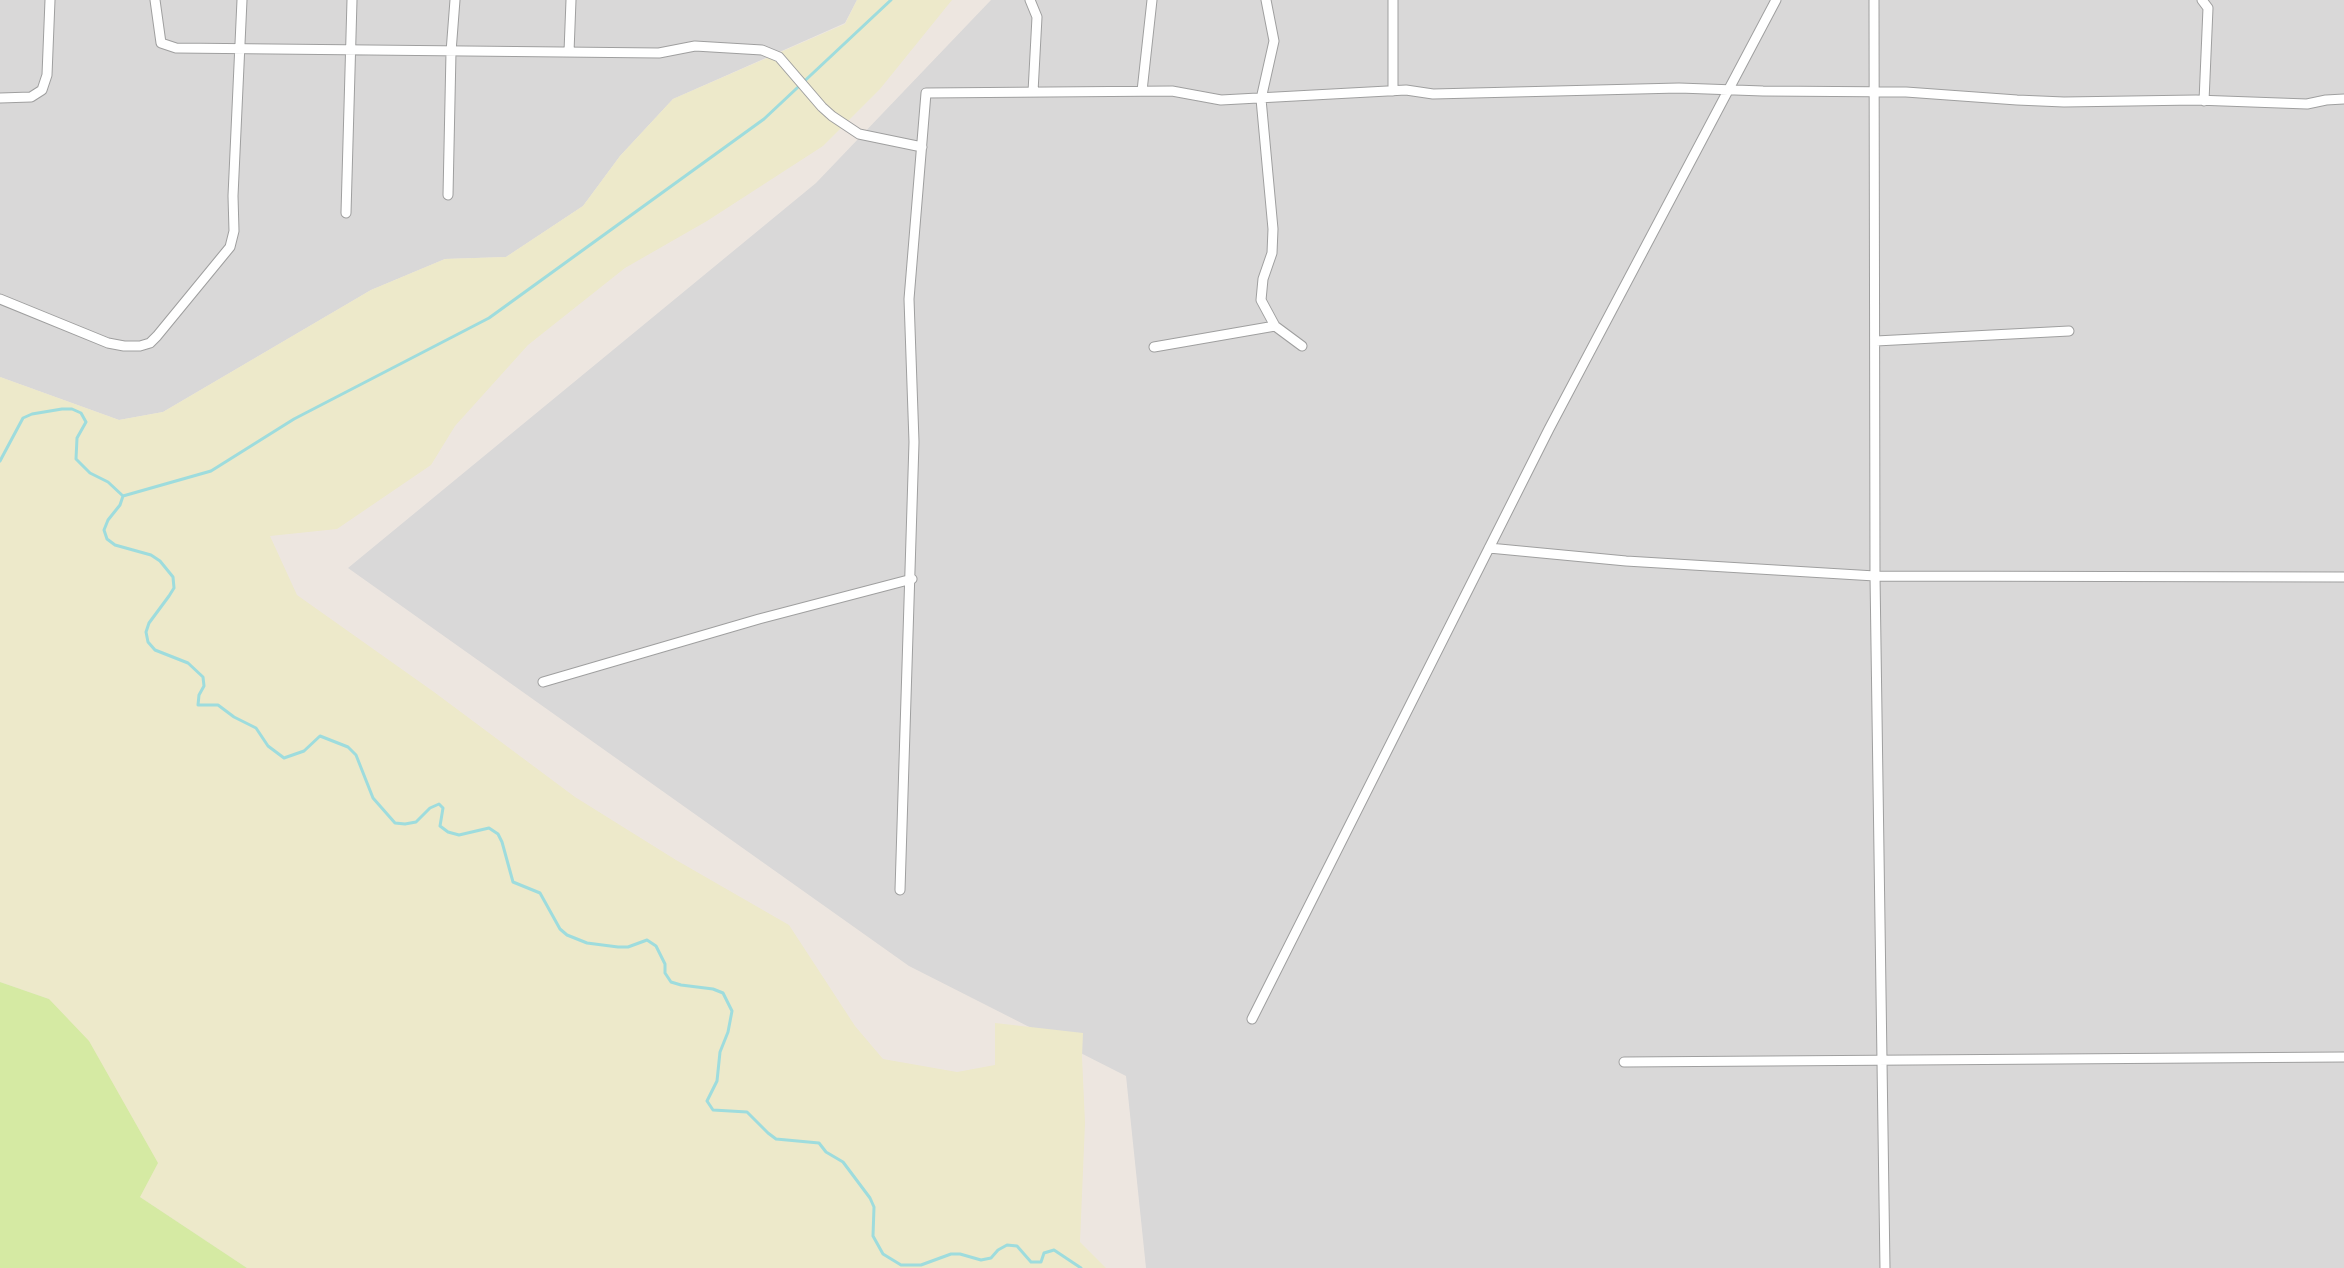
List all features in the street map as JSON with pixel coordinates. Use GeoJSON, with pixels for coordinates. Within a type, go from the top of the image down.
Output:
{"type":"FeatureCollection","features":[{"type":"Feature","properties":{"kind":"street"},"geometry":{"type":"LineString","coordinates":[[0,98],[31,97],[42,90],[47,75],[50,0]]}},
{"type":"Feature","properties":{"kind":"street"},"geometry":{"type":"LineString","coordinates":[[155,0],[160,43],[176,48],[659,53],[695,46],[770,52],[780,57],[832,116],[859,134],[922,147]]}},
{"type":"Feature","properties":{"kind":"street"},"geometry":{"type":"LineString","coordinates":[[0,299],[108,343],[140,346],[150,342],[157,336],[230,247],[233,241],[233,196],[242,0]]}},
{"type":"Feature","properties":{"kind":"street"},"geometry":{"type":"LineString","coordinates":[[346,213],[352,0]]}},
{"type":"Feature","properties":{"kind":"street"},"geometry":{"type":"LineString","coordinates":[[448,195],[455,0]]}},
{"type":"Feature","properties":{"kind":"street"},"geometry":{"type":"LineString","coordinates":[[569,52],[571,0]]}},
{"type":"Feature","properties":{"kind":"street"},"geometry":{"type":"LineString","coordinates":[[1030,0],[1036,17],[1033,92]]}},
{"type":"Feature","properties":{"kind":"street"},"geometry":{"type":"LineString","coordinates":[[1142,91],[1152,0]]}},
{"type":"Feature","properties":{"kind":"street"},"geometry":{"type":"LineString","coordinates":[[1266,0],[1274,41],[1261,98],[1273,229],[1272,252],[1263,279],[1261,300],[1275,326],[1302,346]]}},
{"type":"Feature","properties":{"kind":"street"},"geometry":{"type":"LineString","coordinates":[[1393,0],[1393,91]]}},
{"type":"Feature","properties":{"kind":"street"},"geometry":{"type":"LineString","coordinates":[[1252,1019],[1549,429],[1776,0]]}},
{"type":"Feature","properties":{"kind":"street"},"geometry":{"type":"LineString","coordinates":[[1874,0],[1875,576],[1886,1268]]}},
{"type":"Feature","properties":{"kind":"street"},"geometry":{"type":"LineString","coordinates":[[2202,0],[2208,8],[2204,100]]}},
{"type":"Feature","properties":{"kind":"street"},"geometry":{"type":"LineString","coordinates":[[900,890],[912,579],[914,442],[909,299],[926,93],[1172,91],[1221,100],[1406,90],[1433,94],[1678,88],[1906,92],[2017,100],[2204,100],[2306,104],[2344,99]]}},
{"type":"Feature","properties":{"kind":"street"},"geometry":{"type":"LineString","coordinates":[[1154,347],[1275,326]]}},
{"type":"Feature","properties":{"kind":"street"},"geometry":{"type":"LineString","coordinates":[[1876,341],[2069,331]]}},
{"type":"Feature","properties":{"kind":"street"},"geometry":{"type":"LineString","coordinates":[[1489,548],[1626,561],[1875,576],[2344,577]]}},
{"type":"Feature","properties":{"kind":"street"},"geometry":{"type":"LineString","coordinates":[[543,682],[759,619],[912,579]]}},
{"type":"Feature","properties":{"kind":"street"},"geometry":{"type":"LineString","coordinates":[[1624,1062],[2344,1057]]}},
{"type":"Feature","properties":{"kind":"shaded area"},"geometry":{"type":"Polygon","coordinates":[[[0,0],[857,0],[845,23],[673,99],[620,156],[583,206],[506,257],[445,259],[371,290],[163,412],[119,420],[0,377],[0,0]]]}},
{"type":"Feature","properties":{"kind":"shaded area"},"geometry":{"type":"Polygon","coordinates":[[[857,0],[952,0],[880,89],[823,146],[707,221],[625,268],[528,345],[455,426],[431,465],[337,529],[270,536],[297,595],[434,692],[575,797],[676,860],[789,925],[855,1026],[883,1059],[957,1072],[995,1065],[995,1023],[1083,1033],[1082,1057],[1085,1123],[1080,1242],[1106,1268],[247,1268],[140,1197],[49,999],[0,982],[0,377],[119,420],[163,412],[371,290],[445,259],[506,257],[583,206],[620,156],[673,99],[845,24],[857,0]]]}},
{"type":"Feature","properties":{"kind":"shaded area"},"geometry":{"type":"Polygon","coordinates":[[[991,0],[2344,0],[2344,1268],[1146,1268],[1126,1076],[909,966],[348,568],[816,183],[991,0]]]}},
{"type":"Feature","properties":{"kind":"green space"},"geometry":{"type":"Polygon","coordinates":[[[0,982],[49,999],[89,1041],[158,1163],[140,1197],[247,1268],[0,1268],[0,982]]]}},
{"type":"Feature","properties":{"kind":"waterway"},"geometry":{"type":"LineString","coordinates":[[123,496],[211,471],[294,419],[489,318],[764,119],[891,0]]}},
{"type":"Feature","properties":{"kind":"waterway"},"geometry":{"type":"LineString","coordinates":[[0,461],[23,418],[32,414],[62,409],[72,409],[81,413],[86,422],[77,438],[76,459],[90,473],[108,482],[123,496],[120,505],[108,520],[104,530],[107,539],[115,545],[151,555],[160,561],[173,577],[174,588],[149,623],[146,632],[148,642],[155,650],[188,663],[203,677],[204,686],[199,695],[198,705],[218,705],[234,717],[256,728],[268,746],[284,758],[304,751],[320,736],[348,747],[356,755],[373,798],[395,823],[416,822],[430,808],[439,804],[443,808],[440,826],[448,832],[459,835],[489,828],[498,834],[502,842],[513,882],[540,893],[560,929],[567,935],[587,943],[618,947],[628,947],[647,940],[656,946],[665,964],[665,973],[671,982],[713,989],[723,993],[732,1011],[728,1032],[720,1052],[717,1081],[707,1101],[713,1110],[747,1112],[776,1139],[819,1143],[826,1152],[843,1162],[870,1198],[874,1207],[873,1236],[883,1254],[901,1265],[921,1265],[951,1254],[960,1254],[981,1260],[991,1258],[998,1250],[1007,1245],[1017,1246],[1031,1262],[1041,1262],[1044,1253],[1054,1250],[1081,1268]]}}]}
